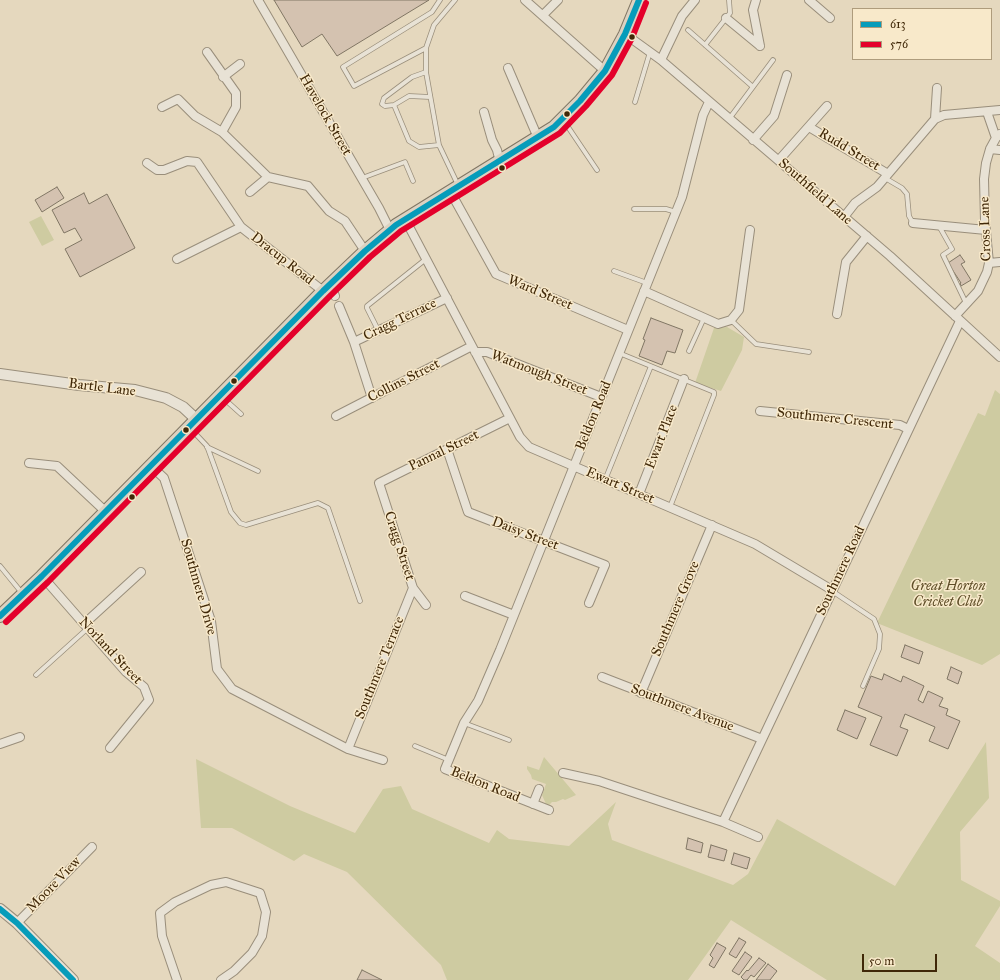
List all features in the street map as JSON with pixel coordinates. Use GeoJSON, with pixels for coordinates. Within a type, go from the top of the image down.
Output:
{"type":"FeatureCollection","features":[{"type":"Feature","properties":{"kind":"main road"},"geometry":{"type":"LineString","coordinates":[[0,616],[106,512],[327,287],[365,251],[405,219],[454,188],[500,162],[554,127],[580,101],[605,71],[625,34],[638,0]]}},
{"type":"Feature","properties":{"kind":"street","name":"Havelock Street"},"geometry":{"type":"LineString","coordinates":[[258,0],[362,178],[390,230]]}},
{"type":"Feature","properties":{"kind":"street"},"geometry":{"type":"LineString","coordinates":[[524,0],[544,15],[605,71]]}},
{"type":"Feature","properties":{"kind":"street"},"geometry":{"type":"LineString","coordinates":[[544,15],[558,0]]}},
{"type":"Feature","properties":{"kind":"street"},"geometry":{"type":"LineString","coordinates":[[661,60],[682,16],[695,0]]}},
{"type":"Feature","properties":{"kind":"street"},"geometry":{"type":"LineString","coordinates":[[726,18],[760,46],[753,10],[756,0]]}},
{"type":"Feature","properties":{"kind":"street"},"geometry":{"type":"LineString","coordinates":[[809,0],[830,18]]}},
{"type":"Feature","properties":{"kind":"street","name":"Southfield Lane"},"geometry":{"type":"LineString","coordinates":[[625,34],[661,60],[728,119],[779,160],[890,256],[1000,357]]}},
{"type":"Feature","properties":{"kind":"street"},"geometry":{"type":"LineString","coordinates":[[207,52],[236,93],[236,107],[222,132]]}},
{"type":"Feature","properties":{"kind":"street"},"geometry":{"type":"LineString","coordinates":[[223,76],[240,64]]}},
{"type":"Feature","properties":{"kind":"street"},"geometry":{"type":"LineString","coordinates":[[508,68],[538,138]]}},
{"type":"Feature","properties":{"kind":"street"},"geometry":{"type":"LineString","coordinates":[[753,140],[774,116],[787,75]]}},
{"type":"Feature","properties":{"kind":"street"},"geometry":{"type":"LineString","coordinates":[[935,119],[938,88]]}},
{"type":"Feature","properties":{"kind":"street"},"geometry":{"type":"LineString","coordinates":[[162,107],[178,99],[195,116],[222,132],[268,177],[308,186],[329,211],[345,221],[365,251]]}},
{"type":"Feature","properties":{"kind":"street","name":"Beldon Road"},"geometry":{"type":"LineString","coordinates":[[549,810],[445,769],[464,723],[478,701],[514,615],[682,197],[703,115],[709,102]]}},
{"type":"Feature","properties":{"kind":"street"},"geometry":{"type":"LineString","coordinates":[[779,160],[828,106]]}},
{"type":"Feature","properties":{"kind":"street"},"geometry":{"type":"LineString","coordinates":[[844,217],[855,203],[877,187],[935,119],[944,115],[1000,110]]}},
{"type":"Feature","properties":{"kind":"street"},"geometry":{"type":"LineString","coordinates":[[484,112],[500,162]]}},
{"type":"Feature","properties":{"kind":"street"},"geometry":{"type":"LineString","coordinates":[[987,112],[998,136]]}},
{"type":"Feature","properties":{"kind":"street","name":"Rudd Street"},"geometry":{"type":"LineString","coordinates":[[809,127],[886,176]]}},
{"type":"Feature","properties":{"kind":"street","name":"Cross Lane"},"geometry":{"type":"LineString","coordinates":[[957,318],[966,303],[978,290],[989,263],[985,221],[984,179],[990,149],[998,136]]}},
{"type":"Feature","properties":{"kind":"street"},"geometry":{"type":"LineString","coordinates":[[990,149],[1000,150]]}},
{"type":"Feature","properties":{"kind":"street","name":"Dracup Road"},"geometry":{"type":"LineString","coordinates":[[148,162],[157,170],[164,170],[187,161],[197,162],[242,227],[327,287]]}},
{"type":"Feature","properties":{"kind":"street"},"geometry":{"type":"LineString","coordinates":[[250,192],[268,177]]}},
{"type":"Feature","properties":{"kind":"street","name":"Ward Street"},"geometry":{"type":"LineString","coordinates":[[454,188],[496,274],[628,330]]}},
{"type":"Feature","properties":{"kind":"street","name":"Ewart Street"},"geometry":{"type":"LineString","coordinates":[[405,219],[520,437],[529,447],[755,544],[832,590]]}},
{"type":"Feature","properties":{"kind":"street"},"geometry":{"type":"LineString","coordinates":[[914,223],[986,230]]}},
{"type":"Feature","properties":{"kind":"street","name":"Dracup Road"},"geometry":{"type":"LineString","coordinates":[[177,259],[242,227]]}},
{"type":"Feature","properties":{"kind":"street"},"geometry":{"type":"LineString","coordinates":[[645,287],[718,324],[731,320],[739,310],[750,230]]}},
{"type":"Feature","properties":{"kind":"street"},"geometry":{"type":"LineString","coordinates":[[837,314],[846,262],[867,236]]}},
{"type":"Feature","properties":{"kind":"street"},"geometry":{"type":"LineString","coordinates":[[989,263],[1000,262]]}},
{"type":"Feature","properties":{"kind":"street"},"geometry":{"type":"LineString","coordinates":[[327,287],[335,296]]}},
{"type":"Feature","properties":{"kind":"street","name":"Cragg Terrace"},"geometry":{"type":"LineString","coordinates":[[354,342],[447,298]]}},
{"type":"Feature","properties":{"kind":"street"},"geometry":{"type":"LineString","coordinates":[[339,306],[354,342],[372,398]]}},
{"type":"Feature","properties":{"kind":"street","name":"Southmere Road"},"geometry":{"type":"LineString","coordinates":[[723,822],[908,429],[957,318]]}},
{"type":"Feature","properties":{"kind":"street","name":"Watmough Street"},"geometry":{"type":"LineString","coordinates":[[474,349],[487,352],[601,397]]}},
{"type":"Feature","properties":{"kind":"street","name":"Collins Street"},"geometry":{"type":"LineString","coordinates":[[336,416],[474,349]]}},
{"type":"Feature","properties":{"kind":"street","name":"Bartle Lane"},"geometry":{"type":"LineString","coordinates":[[0,374],[79,385],[135,390],[166,398],[183,408],[193,424]]}},
{"type":"Feature","properties":{"kind":"street","name":"Ewart Place"},"geometry":{"type":"LineString","coordinates":[[639,494],[684,379]]}},
{"type":"Feature","properties":{"kind":"street","name":"Southmere Crescent"},"geometry":{"type":"LineString","coordinates":[[760,411],[900,425],[908,429]]}},
{"type":"Feature","properties":{"kind":"street","name":"Pannal Street"},"geometry":{"type":"LineString","coordinates":[[379,483],[510,418]]}},
{"type":"Feature","properties":{"kind":"street","name":"Daisy Street"},"geometry":{"type":"LineString","coordinates":[[447,450],[468,512],[544,540],[605,565],[589,603]]}},
{"type":"Feature","properties":{"kind":"street"},"geometry":{"type":"LineString","coordinates":[[29,463],[57,466],[106,512]]}},
{"type":"Feature","properties":{"kind":"street","name":"Southmere Drive"},"geometry":{"type":"LineString","coordinates":[[151,466],[164,478],[211,621],[217,669],[232,689],[348,749],[383,760]]}},
{"type":"Feature","properties":{"kind":"street","name":"Cragg Street"},"geometry":{"type":"LineString","coordinates":[[379,483],[413,588],[426,605]]}},
{"type":"Feature","properties":{"kind":"street","name":"Southmere Grove"},"geometry":{"type":"LineString","coordinates":[[641,693],[712,525]]}},
{"type":"Feature","properties":{"kind":"street"},"geometry":{"type":"LineString","coordinates":[[86,626],[140,572]]}},
{"type":"Feature","properties":{"kind":"street","name":"Norland Street"},"geometry":{"type":"LineString","coordinates":[[42,576],[126,672],[144,686],[149,700],[110,748]]}},
{"type":"Feature","properties":{"kind":"street","name":"Southmere Terrace"},"geometry":{"type":"LineString","coordinates":[[348,749],[413,588]]}},
{"type":"Feature","properties":{"kind":"street"},"geometry":{"type":"LineString","coordinates":[[465,596],[514,615]]}},
{"type":"Feature","properties":{"kind":"street","name":"Southmere Avenue"},"geometry":{"type":"LineString","coordinates":[[602,678],[762,739]]}},
{"type":"Feature","properties":{"kind":"street"},"geometry":{"type":"LineString","coordinates":[[0,744],[20,737]]}},
{"type":"Feature","properties":{"kind":"street"},"geometry":{"type":"LineString","coordinates":[[563,773],[599,781],[723,822],[758,837]]}},
{"type":"Feature","properties":{"kind":"street","name":"Beldon Road"},"geometry":{"type":"LineString","coordinates":[[533,804],[539,789]]}},
{"type":"Feature","properties":{"kind":"street","name":"Moore View"},"geometry":{"type":"LineString","coordinates":[[17,923],[92,847]]}},
{"type":"Feature","properties":{"kind":"street"},"geometry":{"type":"LineString","coordinates":[[177,980],[162,936],[160,913],[175,902],[211,885],[226,882],[260,893],[266,912],[262,936],[252,953],[234,971],[221,980]]}},
{"type":"Feature","properties":{"kind":"street"},"geometry":{"type":"LineString","coordinates":[[0,909],[17,923],[73,980]]}},
{"type":"Feature","properties":{"kind":"lane"},"geometry":{"type":"LineString","coordinates":[[426,48],[354,86],[344,67],[432,12],[440,0]]}},
{"type":"Feature","properties":{"kind":"lane"},"geometry":{"type":"LineString","coordinates":[[454,188],[438,145],[426,72],[426,48],[434,25],[455,0]]}},
{"type":"Feature","properties":{"kind":"lane"},"geometry":{"type":"LineString","coordinates":[[705,45],[730,13],[729,0]]}},
{"type":"Feature","properties":{"kind":"lane"},"geometry":{"type":"LineString","coordinates":[[688,30],[753,87]]}},
{"type":"Feature","properties":{"kind":"lane"},"geometry":{"type":"LineString","coordinates":[[635,102],[650,52]]}},
{"type":"Feature","properties":{"kind":"lane"},"geometry":{"type":"LineString","coordinates":[[728,119],[773,60]]}},
{"type":"Feature","properties":{"kind":"lane"},"geometry":{"type":"LineString","coordinates":[[426,72],[412,77],[384,98],[382,104],[385,106],[394,105],[410,96],[430,97]]}},
{"type":"Feature","properties":{"kind":"lane"},"geometry":{"type":"LineString","coordinates":[[394,105],[409,141],[419,147],[438,145]]}},
{"type":"Feature","properties":{"kind":"lane"},"geometry":{"type":"LineString","coordinates":[[562,119],[597,170]]}},
{"type":"Feature","properties":{"kind":"lane"},"geometry":{"type":"LineString","coordinates":[[362,178],[404,162],[413,181]]}},
{"type":"Feature","properties":{"kind":"lane"},"geometry":{"type":"LineString","coordinates":[[886,176],[902,188],[907,194],[909,216],[914,223]]}},
{"type":"Feature","properties":{"kind":"lane"},"geometry":{"type":"LineString","coordinates":[[634,209],[666,209],[676,212]]}},
{"type":"Feature","properties":{"kind":"lane"},"geometry":{"type":"LineString","coordinates":[[939,226],[952,249],[943,255],[966,303]]}},
{"type":"Feature","properties":{"kind":"lane"},"geometry":{"type":"LineString","coordinates":[[379,330],[367,306],[426,259]]}},
{"type":"Feature","properties":{"kind":"lane"},"geometry":{"type":"LineString","coordinates":[[614,271],[645,287]]}},
{"type":"Feature","properties":{"kind":"lane"},"geometry":{"type":"LineString","coordinates":[[689,351],[704,317]]}},
{"type":"Feature","properties":{"kind":"lane"},"geometry":{"type":"LineString","coordinates":[[731,320],[756,344],[809,352]]}},
{"type":"Feature","properties":{"kind":"lane"},"geometry":{"type":"LineString","coordinates":[[619,353],[684,379],[711,391],[714,394],[670,507]]}},
{"type":"Feature","properties":{"kind":"lane"},"geometry":{"type":"LineString","coordinates":[[605,480],[651,366]]}},
{"type":"Feature","properties":{"kind":"lane"},"geometry":{"type":"LineString","coordinates":[[220,396],[241,414]]}},
{"type":"Feature","properties":{"kind":"lane"},"geometry":{"type":"LineString","coordinates":[[193,424],[207,446],[231,512],[240,523],[246,525],[318,503],[328,508],[360,601]]}},
{"type":"Feature","properties":{"kind":"lane"},"geometry":{"type":"LineString","coordinates":[[207,446],[258,471]]}},
{"type":"Feature","properties":{"kind":"lane"},"geometry":{"type":"LineString","coordinates":[[0,566],[22,594]]}},
{"type":"Feature","properties":{"kind":"lane","name":"Ewart Street"},"geometry":{"type":"LineString","coordinates":[[832,590],[874,619],[880,634],[879,649],[863,686]]}},
{"type":"Feature","properties":{"kind":"lane"},"geometry":{"type":"LineString","coordinates":[[36,676],[86,626]]}},
{"type":"Feature","properties":{"kind":"lane"},"geometry":{"type":"LineString","coordinates":[[464,723],[510,740]]}},
{"type":"Feature","properties":{"kind":"lane","name":"Beldon Road"},"geometry":{"type":"LineString","coordinates":[[414,746],[449,760]]}},
{"type":"Feature","properties":{"kind":"green space"},"geometry":{"type":"Polygon","coordinates":[[[41,216],[54,240],[42,246],[29,222],[41,216]]]}},
{"type":"Feature","properties":{"kind":"green space"},"geometry":{"type":"Polygon","coordinates":[[[727,327],[744,337],[742,350],[721,391],[695,383],[714,328],[727,327]]]}},
{"type":"Feature","properties":{"kind":"green space","name":"Great Horton Cricket Club"},"geometry":{"type":"Polygon","coordinates":[[[995,390],[1000,394],[1000,654],[982,665],[877,623],[978,413],[985,416],[995,390]]]}},
{"type":"Feature","properties":{"kind":"green space"},"geometry":{"type":"Polygon","coordinates":[[[986,742],[989,798],[960,832],[961,880],[1000,901],[1000,906],[975,946],[1000,963],[1000,980],[827,980],[731,920],[688,980],[447,980],[441,965],[347,872],[304,854],[294,861],[232,828],[201,828],[196,759],[290,806],[355,833],[383,789],[401,786],[412,809],[489,843],[497,830],[509,839],[569,846],[616,802],[608,824],[612,840],[733,885],[748,874],[777,819],[895,886],[986,742]]]}},
{"type":"Feature","properties":{"kind":"green space"},"geometry":{"type":"Polygon","coordinates":[[[544,757],[576,795],[565,800],[563,799],[552,802],[549,805],[546,804],[542,795],[546,784],[532,779],[527,769],[527,766],[539,770],[544,757]]]}},
{"type":"Feature","properties":{"kind":"building"},"geometry":{"type":"Polygon","coordinates":[[[274,0],[429,0],[337,56],[322,34],[302,47],[274,0]]]}},
{"type":"Feature","properties":{"kind":"building"},"geometry":{"type":"Polygon","coordinates":[[[57,187],[64,198],[42,212],[35,200],[57,187]]]}},
{"type":"Feature","properties":{"kind":"building"},"geometry":{"type":"Polygon","coordinates":[[[84,193],[89,204],[107,194],[135,248],[80,277],[65,249],[82,240],[75,228],[64,233],[52,210],[84,193]]]}},
{"type":"Feature","properties":{"kind":"building"},"geometry":{"type":"Polygon","coordinates":[[[960,255],[965,262],[961,264],[971,280],[961,286],[961,283],[948,263],[960,255]]]}},
{"type":"Feature","properties":{"kind":"building"},"geometry":{"type":"Polygon","coordinates":[[[651,318],[683,330],[675,353],[667,351],[662,365],[639,356],[645,340],[643,339],[651,318]]]}},
{"type":"Feature","properties":{"kind":"building"},"geometry":{"type":"Polygon","coordinates":[[[905,645],[923,652],[919,664],[901,657],[905,645]]]}},
{"type":"Feature","properties":{"kind":"building"},"geometry":{"type":"Polygon","coordinates":[[[951,667],[962,672],[958,684],[947,679],[951,667]]]}},
{"type":"Feature","properties":{"kind":"building"},"geometry":{"type":"Polygon","coordinates":[[[884,674],[901,682],[903,676],[924,686],[918,700],[923,703],[928,691],[943,698],[939,706],[948,709],[946,715],[960,721],[948,749],[929,741],[935,727],[905,714],[900,727],[908,730],[897,756],[870,745],[882,717],[858,707],[871,676],[882,680],[884,674]]]}},
{"type":"Feature","properties":{"kind":"building"},"geometry":{"type":"Polygon","coordinates":[[[845,710],[866,718],[857,739],[837,730],[845,710]]]}},
{"type":"Feature","properties":{"kind":"building"},"geometry":{"type":"Polygon","coordinates":[[[688,838],[703,843],[701,853],[686,849],[688,838]]]}},
{"type":"Feature","properties":{"kind":"building"},"geometry":{"type":"Polygon","coordinates":[[[711,845],[727,850],[724,861],[708,857],[711,845]]]}},
{"type":"Feature","properties":{"kind":"building"},"geometry":{"type":"Polygon","coordinates":[[[734,853],[750,858],[747,869],[731,864],[734,853]]]}},
{"type":"Feature","properties":{"kind":"building"},"geometry":{"type":"Polygon","coordinates":[[[739,938],[746,942],[736,958],[729,954],[739,938]]]}},
{"type":"Feature","properties":{"kind":"building"},"geometry":{"type":"Polygon","coordinates":[[[717,943],[726,948],[714,968],[709,965],[713,958],[710,955],[717,943]]]}},
{"type":"Feature","properties":{"kind":"building"},"geometry":{"type":"Polygon","coordinates":[[[745,952],[752,957],[739,975],[732,971],[745,952]]]}},
{"type":"Feature","properties":{"kind":"building"},"geometry":{"type":"Polygon","coordinates":[[[759,958],[766,963],[754,977],[751,975],[747,980],[744,980],[741,977],[759,958]]]}},
{"type":"Feature","properties":{"kind":"building"},"geometry":{"type":"Polygon","coordinates":[[[768,964],[777,971],[770,980],[756,980],[768,964]]]}},
{"type":"Feature","properties":{"kind":"building"},"geometry":{"type":"Polygon","coordinates":[[[362,970],[382,980],[357,980],[362,970]]]}},
{"type":"Feature","properties":{"kind":"transit line","name":"613"},"geometry":{"type":"LineString","coordinates":[[0,616],[42,576],[323,291],[365,251],[396,225],[554,127],[580,101],[605,71],[625,34],[639,0]]}},
{"type":"Feature","properties":{"kind":"transit line","name":"576"},"geometry":{"type":"LineString","coordinates":[[6,622],[48,582],[370,257],[401,231],[560,133],[586,106],[612,75],[632,38],[646,3]]}},
{"type":"Feature","properties":{"kind":"transit line","name":"613"},"geometry":{"type":"LineString","coordinates":[[0,909],[17,923],[73,980]]}}]}
